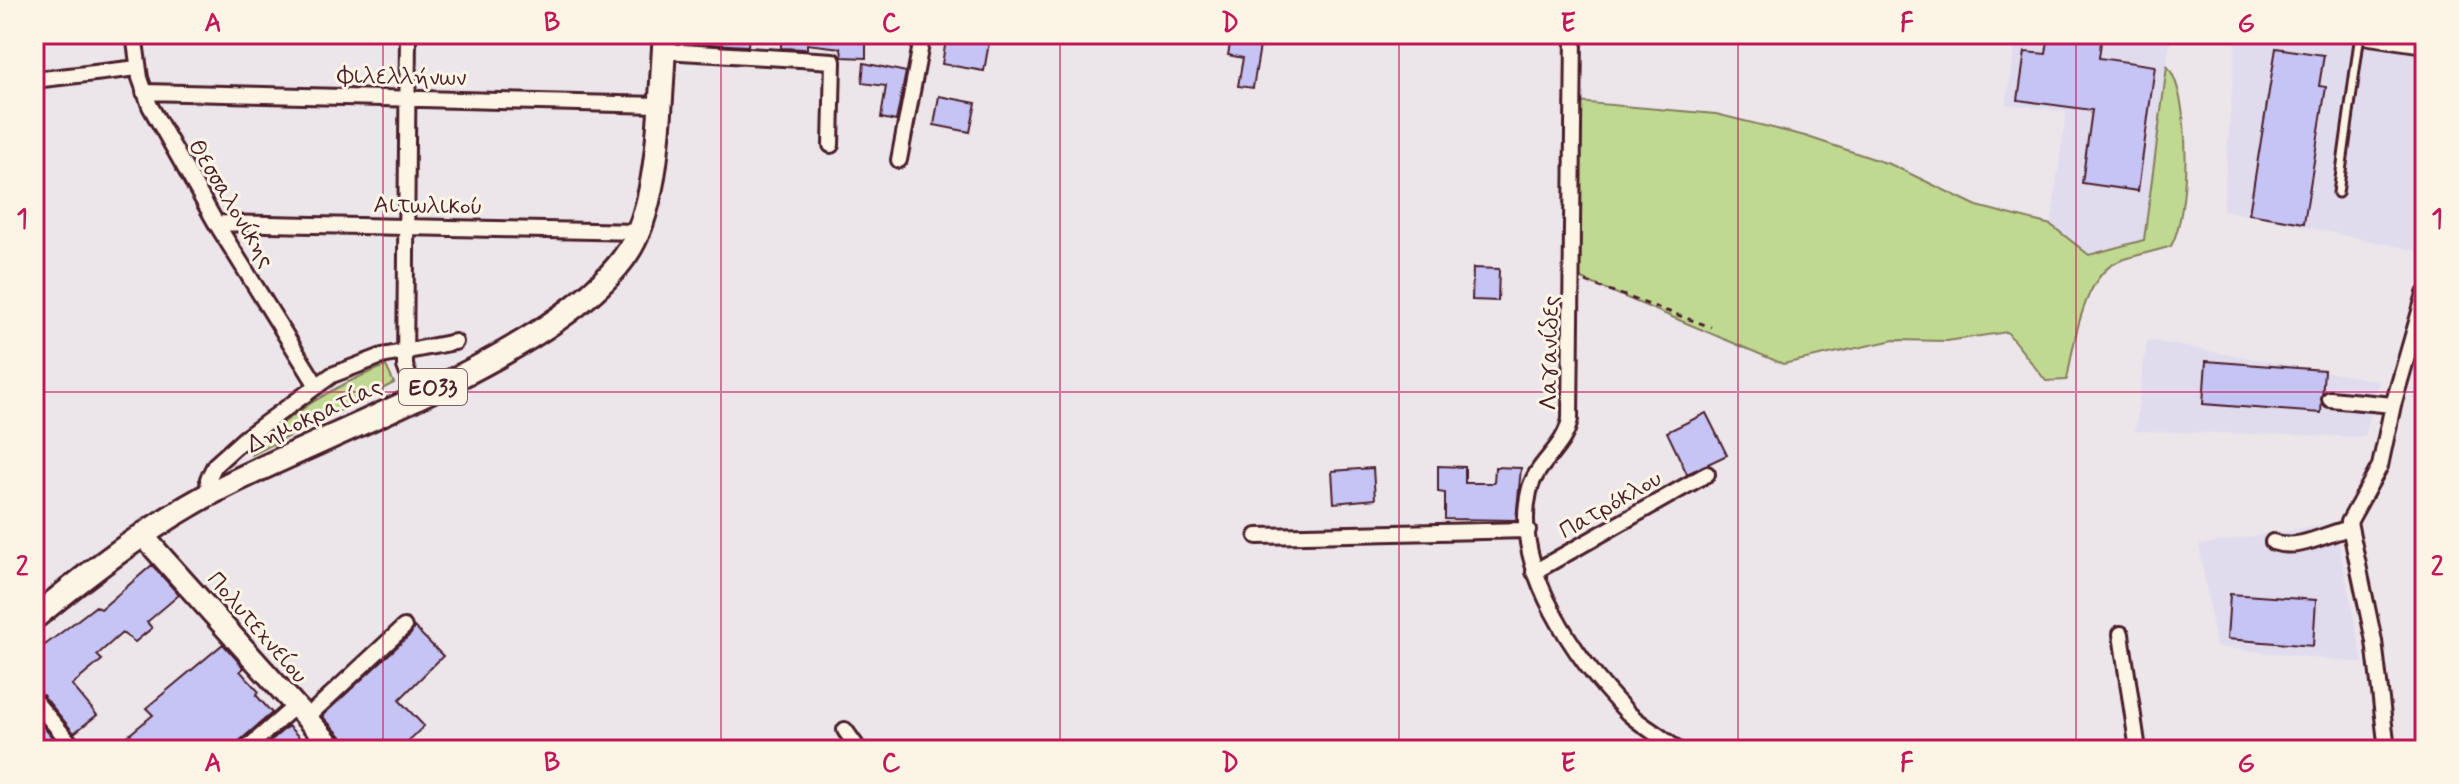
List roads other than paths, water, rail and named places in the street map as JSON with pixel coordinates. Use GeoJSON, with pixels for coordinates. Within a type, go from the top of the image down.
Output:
{"type":"FeatureCollection","features":[{"type":"Feature","properties":{"kind":"main road","name":"Δημοκρατίας"},"geometry":{"type":"LineString","coordinates":[[34,618],[144,537],[209,494],[496,356],[566,314],[615,270],[638,232],[649,203],[664,42]]}},
{"type":"Feature","properties":{"kind":"street","name":"Θεσσαλονίκης"},"geometry":{"type":"LineString","coordinates":[[134,34],[144,92],[216,223],[316,384]]}},
{"type":"Feature","properties":{"kind":"street"},"geometry":{"type":"LineString","coordinates":[[408,34],[405,351],[406,376],[416,396]]}},
{"type":"Feature","properties":{"kind":"street"},"geometry":{"type":"LineString","coordinates":[[899,160],[923,34]]}},
{"type":"Feature","properties":{"kind":"street","name":"Λαγανίδες"},"geometry":{"type":"LineString","coordinates":[[1574,34],[1570,419],[1566,436],[1530,487],[1528,530],[1534,572],[1572,641],[1613,696],[1632,716],[1677,750]]}},
{"type":"Feature","properties":{"kind":"street"},"geometry":{"type":"LineString","coordinates":[[2370,34],[2425,42]]}},
{"type":"Feature","properties":{"kind":"street"},"geometry":{"type":"LineString","coordinates":[[664,42],[833,61],[831,145]]}},
{"type":"Feature","properties":{"kind":"street"},"geometry":{"type":"LineString","coordinates":[[34,80],[138,68]]}},
{"type":"Feature","properties":{"kind":"street","name":"Φιλελλήνων"},"geometry":{"type":"LineString","coordinates":[[144,92],[659,105]]}},
{"type":"Feature","properties":{"kind":"street","name":"Αιτωλικού"},"geometry":{"type":"LineString","coordinates":[[216,223],[638,232]]}},
{"type":"Feature","properties":{"kind":"street"},"geometry":{"type":"LineString","coordinates":[[2387,750],[2374,641],[2350,528],[2352,513],[2380,466],[2393,405],[2425,294]]}},
{"type":"Feature","properties":{"kind":"street"},"geometry":{"type":"LineString","coordinates":[[209,494],[208,479],[215,465],[316,384],[354,365],[455,342]]}},
{"type":"Feature","properties":{"kind":"street"},"geometry":{"type":"LineString","coordinates":[[2330,399],[2393,405]]}},
{"type":"Feature","properties":{"kind":"street","name":"Πατρόκλου"},"geometry":{"type":"LineString","coordinates":[[1534,572],[1707,474]]}},
{"type":"Feature","properties":{"kind":"street"},"geometry":{"type":"LineString","coordinates":[[2273,542],[2286,546],[2298,545],[2350,528]]}},
{"type":"Feature","properties":{"kind":"street"},"geometry":{"type":"LineString","coordinates":[[1257,536],[1528,530]]}},
{"type":"Feature","properties":{"kind":"street","name":"Πολυτεχνείου"},"geometry":{"type":"LineString","coordinates":[[144,537],[335,750]]}},
{"type":"Feature","properties":{"kind":"street"},"geometry":{"type":"LineString","coordinates":[[245,750],[300,713],[404,627]]}},
{"type":"Feature","properties":{"kind":"street"},"geometry":{"type":"LineString","coordinates":[[2121,634],[2138,750]]}},
{"type":"Feature","properties":{"kind":"street"},"geometry":{"type":"LineString","coordinates":[[34,700],[76,750]]}},
{"type":"Feature","properties":{"kind":"street"},"geometry":{"type":"LineString","coordinates":[[845,730],[859,750]]}},
{"type":"Feature","properties":{"kind":"lane"},"geometry":{"type":"LineString","coordinates":[[2338,193],[2360,34]]}}]}
